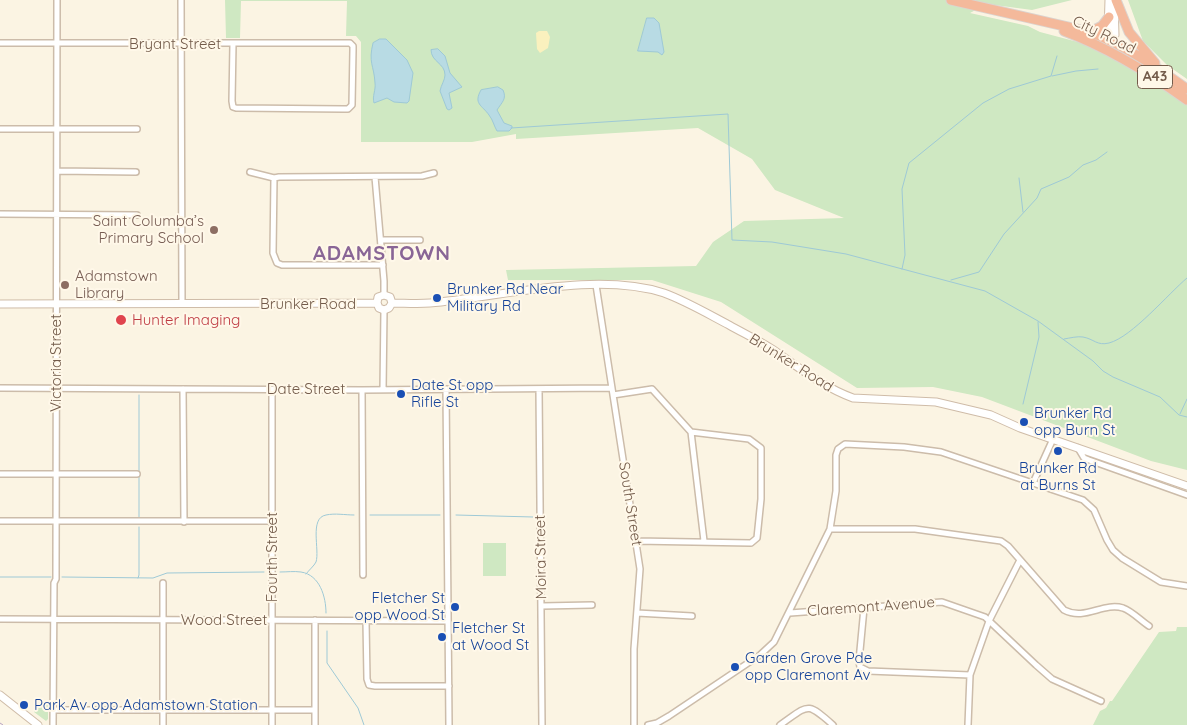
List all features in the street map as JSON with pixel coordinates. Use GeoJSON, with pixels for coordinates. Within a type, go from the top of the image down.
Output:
{"type":"FeatureCollection","features":[{"type":"Feature","properties":{"kind":"highway","name":"City Road"},"geometry":{"type":"LineString","coordinates":[[951,0],[1031,18],[1088,36],[1111,40],[1162,71],[1187,89]]}},
{"type":"Feature","properties":{"kind":"highway"},"geometry":{"type":"LineString","coordinates":[[1116,0],[1129,32],[1162,71]]}},
{"type":"Feature","properties":{"kind":"highway"},"geometry":{"type":"LineString","coordinates":[[1088,36],[1102,26],[1109,17]]}},
{"type":"Feature","properties":{"kind":"highway","name":"City Road"},"geometry":{"type":"LineString","coordinates":[[1088,36],[1149,73],[1187,100]]}},
{"type":"Feature","properties":{"kind":"highway"},"geometry":{"type":"LineString","coordinates":[[1111,40],[1121,57]]}},
{"type":"Feature","properties":{"kind":"main road"},"geometry":{"type":"LineString","coordinates":[[1109,0],[1108,33],[1111,40],[1115,35],[1116,0]]}},
{"type":"Feature","properties":{"kind":"main road","name":"Brunker Road"},"geometry":{"type":"LineString","coordinates":[[392,303],[428,303],[569,286],[596,285],[644,288],[665,294],[710,315],[761,343],[818,381],[853,398],[936,402],[990,414],[1020,428],[1187,486]]}},
{"type":"Feature","properties":{"kind":"main road"},"geometry":{"type":"LineString","coordinates":[[384,295],[390,297],[392,303],[389,308],[384,310],[379,308],[377,303],[378,297],[384,295]]}},
{"type":"Feature","properties":{"kind":"main road","name":"Brunker Road"},"geometry":{"type":"LineString","coordinates":[[0,304],[377,303]]}},
{"type":"Feature","properties":{"kind":"main road"},"geometry":{"type":"LineString","coordinates":[[0,695],[38,725]]}},
{"type":"Feature","properties":{"kind":"street","name":"Victoria Street"},"geometry":{"type":"LineString","coordinates":[[53,725],[56,521],[57,0]]}},
{"type":"Feature","properties":{"kind":"street"},"geometry":{"type":"LineString","coordinates":[[181,0],[182,304]]}},
{"type":"Feature","properties":{"kind":"street","name":"Bryant Street"},"geometry":{"type":"LineString","coordinates":[[0,43],[350,43],[353,46],[353,102],[351,107],[344,109],[239,109],[234,107],[232,101],[233,44]]}},
{"type":"Feature","properties":{"kind":"street"},"geometry":{"type":"LineString","coordinates":[[0,129],[137,129]]}},
{"type":"Feature","properties":{"kind":"street"},"geometry":{"type":"LineString","coordinates":[[57,171],[136,172]]}},
{"type":"Feature","properties":{"kind":"street"},"geometry":{"type":"LineString","coordinates":[[250,172],[274,178],[422,176],[434,172]]}},
{"type":"Feature","properties":{"kind":"street"},"geometry":{"type":"LineString","coordinates":[[375,177],[384,295]]}},
{"type":"Feature","properties":{"kind":"street"},"geometry":{"type":"LineString","coordinates":[[274,178],[273,257],[277,264],[383,265]]}},
{"type":"Feature","properties":{"kind":"street"},"geometry":{"type":"LineString","coordinates":[[0,214],[137,215]]}},
{"type":"Feature","properties":{"kind":"street"},"geometry":{"type":"LineString","coordinates":[[381,240],[420,240]]}},
{"type":"Feature","properties":{"kind":"street","name":"South Street"},"geometry":{"type":"LineString","coordinates":[[596,285],[640,569],[634,649],[634,725]]}},
{"type":"Feature","properties":{"kind":"street"},"geometry":{"type":"LineString","coordinates":[[383,390],[384,310]]}},
{"type":"Feature","properties":{"kind":"street","name":"Date Street"},"geometry":{"type":"LineString","coordinates":[[0,388],[539,389],[613,392],[652,389],[691,432]]}},
{"type":"Feature","properties":{"kind":"street"},"geometry":{"type":"LineString","coordinates":[[183,389],[184,522]]}},
{"type":"Feature","properties":{"kind":"street","name":"Fourth Street"},"geometry":{"type":"LineString","coordinates":[[272,389],[272,725]]}},
{"type":"Feature","properties":{"kind":"street"},"geometry":{"type":"LineString","coordinates":[[446,389],[449,725]]}},
{"type":"Feature","properties":{"kind":"street","name":"Moira Street"},"geometry":{"type":"LineString","coordinates":[[539,389],[542,725]]}},
{"type":"Feature","properties":{"kind":"street"},"geometry":{"type":"LineString","coordinates":[[362,390],[362,575]]}},
{"type":"Feature","properties":{"kind":"street"},"geometry":{"type":"LineString","coordinates":[[636,541],[751,542],[757,538],[761,499],[760,448],[749,439],[691,432],[704,541]]}},
{"type":"Feature","properties":{"kind":"street"},"geometry":{"type":"LineString","coordinates":[[1033,483],[1053,438]]}},
{"type":"Feature","properties":{"kind":"street"},"geometry":{"type":"LineString","coordinates":[[648,725],[657,723],[669,716],[760,655],[774,642],[830,529],[836,491],[836,455],[838,449],[845,444],[904,447],[941,452],[1083,500],[1094,510],[1107,540],[1113,550],[1122,558],[1162,582],[1187,586]]}},
{"type":"Feature","properties":{"kind":"street"},"geometry":{"type":"LineString","coordinates":[[1078,448],[1084,458],[1187,495]]}},
{"type":"Feature","properties":{"kind":"street"},"geometry":{"type":"LineString","coordinates":[[0,474],[137,474]]}},
{"type":"Feature","properties":{"kind":"street"},"geometry":{"type":"LineString","coordinates":[[0,521],[272,521]]}},
{"type":"Feature","properties":{"kind":"street"},"geometry":{"type":"LineString","coordinates":[[830,529],[915,530],[1002,541],[1064,610],[1072,614],[1124,608],[1149,626]]}},
{"type":"Feature","properties":{"kind":"street"},"geometry":{"type":"LineString","coordinates":[[968,725],[970,676],[989,621],[1020,560]]}},
{"type":"Feature","properties":{"kind":"street"},"geometry":{"type":"LineString","coordinates":[[163,583],[163,725]]}},
{"type":"Feature","properties":{"kind":"street","name":"Claremont Avenue"},"geometry":{"type":"LineString","coordinates":[[790,613],[942,602],[985,617],[1052,678],[1101,701]]}},
{"type":"Feature","properties":{"kind":"street"},"geometry":{"type":"LineString","coordinates":[[542,606],[592,605]]}},
{"type":"Feature","properties":{"kind":"street"},"geometry":{"type":"LineString","coordinates":[[864,608],[858,661],[860,668],[868,671],[970,676]]}},
{"type":"Feature","properties":{"kind":"street"},"geometry":{"type":"LineString","coordinates":[[637,613],[692,616]]}},
{"type":"Feature","properties":{"kind":"street","name":"Wood Street"},"geometry":{"type":"LineString","coordinates":[[0,619],[448,621]]}},
{"type":"Feature","properties":{"kind":"street"},"geometry":{"type":"LineString","coordinates":[[315,620],[315,725]]}},
{"type":"Feature","properties":{"kind":"street"},"geometry":{"type":"LineString","coordinates":[[366,621],[367,679],[369,685],[449,686]]}},
{"type":"Feature","properties":{"kind":"street"},"geometry":{"type":"LineString","coordinates":[[780,725],[798,712],[809,708],[816,709],[834,725]]}},
{"type":"Feature","properties":{"kind":"street"},"geometry":{"type":"LineString","coordinates":[[53,710],[315,710]]}},
{"type":"Feature","properties":{"kind":"green space"},"geometry":{"type":"Polygon","coordinates":[[[225,0],[1072,0],[1032,10],[987,4],[970,13],[1028,26],[1040,32],[1093,46],[1160,86],[1187,105],[1187,470],[1151,461],[982,397],[933,387],[857,388],[721,302],[652,280],[508,280],[506,270],[696,266],[713,242],[744,221],[844,218],[775,190],[752,159],[698,128],[516,139],[516,134],[472,142],[361,142],[361,42],[356,36],[346,36],[347,1],[241,1],[240,38],[226,38],[225,0]]]}},
{"type":"Feature","properties":{"kind":"green space"},"geometry":{"type":"Polygon","coordinates":[[[1128,0],[1187,0],[1187,79],[1167,65],[1143,41],[1128,0]]]}},
{"type":"Feature","properties":{"kind":"green space"},"geometry":{"type":"Polygon","coordinates":[[[483,543],[506,543],[506,576],[483,576],[483,543]]]}},
{"type":"Feature","properties":{"kind":"green space"},"geometry":{"type":"Polygon","coordinates":[[[1177,627],[1187,627],[1187,725],[1093,725],[1100,711],[1106,708],[1110,701],[1112,701],[1159,632],[1176,631],[1177,627]]]}},
{"type":"Feature","properties":{"kind":"green space"},"geometry":{"type":"Polygon","coordinates":[[[34,703],[48,703],[48,719],[46,721],[34,712],[34,703]]]}},
{"type":"Feature","properties":{"kind":"sand"},"geometry":{"type":"Polygon","coordinates":[[[547,31],[550,37],[548,48],[540,53],[537,49],[536,33],[547,31]]]}},
{"type":"Feature","properties":{"kind":"water"},"geometry":{"type":"Polygon","coordinates":[[[647,18],[654,18],[659,23],[664,52],[662,55],[658,52],[638,51],[647,18]]]}},
{"type":"Feature","properties":{"kind":"water"},"geometry":{"type":"Polygon","coordinates":[[[380,39],[386,39],[407,60],[413,73],[409,101],[407,103],[394,102],[387,98],[374,103],[375,86],[371,55],[373,43],[380,39]]]}},
{"type":"Feature","properties":{"kind":"water"},"geometry":{"type":"Polygon","coordinates":[[[438,49],[445,56],[450,73],[462,87],[449,93],[452,108],[449,110],[440,91],[445,77],[444,71],[433,57],[431,50],[438,49]]]}},
{"type":"Feature","properties":{"kind":"water"},"geometry":{"type":"Polygon","coordinates":[[[498,87],[503,90],[504,96],[497,110],[504,123],[512,126],[509,131],[497,131],[490,117],[478,101],[481,90],[498,87]]]}},
{"type":"Feature","properties":{"kind":"waterway"},"geometry":{"type":"LineString","coordinates":[[902,269],[905,255],[902,189],[909,163],[983,103],[1009,89],[1051,76],[1057,56]]}},
{"type":"Feature","properties":{"kind":"waterway"},"geometry":{"type":"LineString","coordinates":[[1052,76],[1098,69]]}},
{"type":"Feature","properties":{"kind":"waterway"},"geometry":{"type":"LineString","coordinates":[[511,128],[728,114],[732,240],[772,242],[846,254],[985,291],[1038,321],[1093,361],[1103,371],[1160,397],[1179,415],[1187,417]]}},
{"type":"Feature","properties":{"kind":"waterway"},"geometry":{"type":"LineString","coordinates":[[951,280],[979,272],[1004,234],[1037,198],[1041,189],[1069,177],[1083,165],[1096,160],[1107,152]]}},
{"type":"Feature","properties":{"kind":"waterway"},"geometry":{"type":"LineString","coordinates":[[1019,178],[1023,212]]}},
{"type":"Feature","properties":{"kind":"waterway"},"geometry":{"type":"LineString","coordinates":[[1064,339],[1081,337],[1105,344],[1118,339],[1139,324],[1187,278]]}},
{"type":"Feature","properties":{"kind":"waterway"},"geometry":{"type":"LineString","coordinates":[[1023,404],[1039,337],[1038,322]]}},
{"type":"Feature","properties":{"kind":"waterway"},"geometry":{"type":"LineString","coordinates":[[139,395],[139,472]]}},
{"type":"Feature","properties":{"kind":"waterway"},"geometry":{"type":"LineString","coordinates":[[1180,414],[1187,399]]}},
{"type":"Feature","properties":{"kind":"waterway"},"geometry":{"type":"LineString","coordinates":[[139,476],[139,518]]}},
{"type":"Feature","properties":{"kind":"waterway"},"geometry":{"type":"LineString","coordinates":[[306,574],[316,562],[316,528],[321,517],[333,514],[354,515]]}},
{"type":"Feature","properties":{"kind":"waterway"},"geometry":{"type":"LineString","coordinates":[[370,515],[440,515]]}},
{"type":"Feature","properties":{"kind":"waterway"},"geometry":{"type":"LineString","coordinates":[[456,515],[533,517]]}},
{"type":"Feature","properties":{"kind":"waterway"},"geometry":{"type":"LineString","coordinates":[[138,578],[139,527]]}},
{"type":"Feature","properties":{"kind":"waterway"},"geometry":{"type":"LineString","coordinates":[[62,577],[153,578],[167,573],[264,572]]}},
{"type":"Feature","properties":{"kind":"waterway"},"geometry":{"type":"LineString","coordinates":[[280,572],[301,572],[313,577],[321,588],[325,600],[326,613]]}},
{"type":"Feature","properties":{"kind":"waterway"},"geometry":{"type":"LineString","coordinates":[[0,577],[51,577]]}},
{"type":"Feature","properties":{"kind":"waterway"},"geometry":{"type":"LineString","coordinates":[[327,631],[327,663],[358,708],[364,725]]}},
{"type":"Feature","properties":{"kind":"place","name":"Saint Columba’s Primary School"},"geometry":{"type":"Point","coordinates":[214,230]}},
{"type":"Feature","properties":{"kind":"place","name":"Adamstown Library"},"geometry":{"type":"Point","coordinates":[65,285]}},
{"type":"Feature","properties":{"kind":"place","name":"Brunker Rd Near Military Rd"},"geometry":{"type":"Point","coordinates":[437,298]}},
{"type":"Feature","properties":{"kind":"place","name":"Hunter Imaging"},"geometry":{"type":"Point","coordinates":[121,320]}},
{"type":"Feature","properties":{"kind":"place","name":"Date St opp Rifle St"},"geometry":{"type":"Point","coordinates":[401,394]}},
{"type":"Feature","properties":{"kind":"place","name":"Brunker Rd opp Burn St"},"geometry":{"type":"Point","coordinates":[1024,422]}},
{"type":"Feature","properties":{"kind":"place","name":"Brunker Rd at Burns St"},"geometry":{"type":"Point","coordinates":[1058,451]}},
{"type":"Feature","properties":{"kind":"place","name":"Fletcher St opp Wood St"},"geometry":{"type":"Point","coordinates":[455,607]}},
{"type":"Feature","properties":{"kind":"place","name":"Fletcher St at Wood St"},"geometry":{"type":"Point","coordinates":[442,637]}},
{"type":"Feature","properties":{"kind":"place","name":"Garden Grove Pde opp Claremont Av"},"geometry":{"type":"Point","coordinates":[735,667]}},
{"type":"Feature","properties":{"kind":"place","name":"Park Av opp Adamstown Station"},"geometry":{"type":"Point","coordinates":[24,705]}},
{"type":"Feature","properties":{"kind":"district","name":"ADAMSTOWN"},"geometry":{"type":"Point","coordinates":[382,254]}}]}
